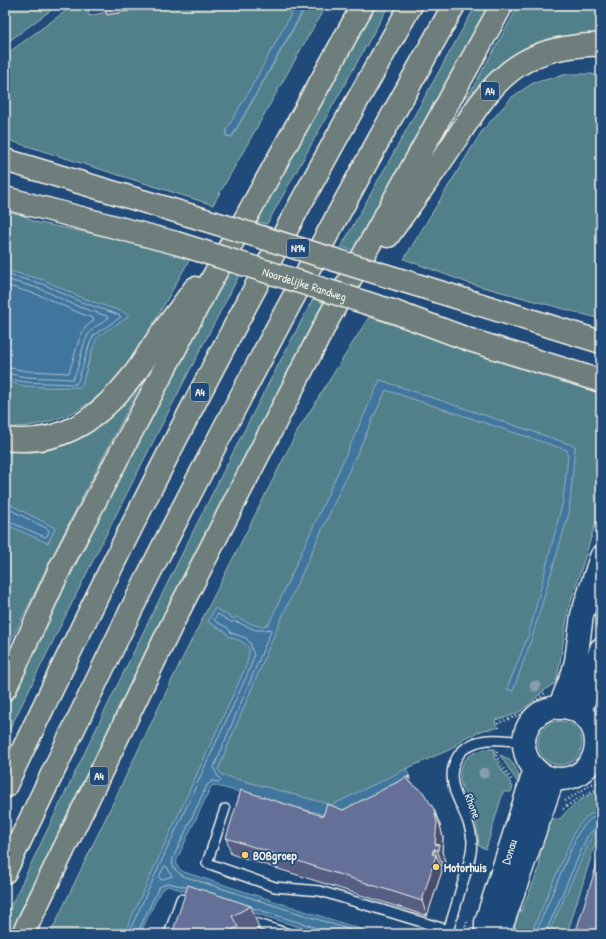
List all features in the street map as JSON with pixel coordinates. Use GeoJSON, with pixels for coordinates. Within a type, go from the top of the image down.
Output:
{"type":"FeatureCollection","features":[{"type":"Feature","properties":{"kind":"main road"},"geometry":{"type":"LineString","coordinates":[[5,689],[62,564],[206,290],[363,5]]}},
{"type":"Feature","properties":{"kind":"main road","name":"A4"},"geometry":{"type":"LineString","coordinates":[[5,787],[77,637],[193,405],[336,138],[411,5]]}},
{"type":"Feature","properties":{"kind":"main road"},"geometry":{"type":"LineString","coordinates":[[5,872],[147,578],[293,296],[454,5]]}},
{"type":"Feature","properties":{"kind":"main road","name":"A4"},"geometry":{"type":"LineString","coordinates":[[23,934],[175,618],[328,321],[502,5]]}},
{"type":"Feature","properties":{"kind":"main road","name":"A4"},"geometry":{"type":"LineString","coordinates":[[328,321],[447,153],[472,114],[497,84],[516,67],[536,55],[552,50],[601,45]]}},
{"type":"Feature","properties":{"kind":"main road","name":"N14"},"geometry":{"type":"LineString","coordinates":[[5,160],[601,342]]}},
{"type":"Feature","properties":{"kind":"main road","name":"Noordelijke Randweg"},"geometry":{"type":"LineString","coordinates":[[5,198],[176,243],[392,311],[470,340],[601,382]]}},
{"type":"Feature","properties":{"kind":"main road"},"geometry":{"type":"LineString","coordinates":[[5,439],[23,440],[48,437],[74,428],[95,416],[111,401],[135,373],[155,343],[246,218]]}},
{"type":"Feature","properties":{"kind":"main road"},"geometry":{"type":"LineString","coordinates":[[559,708],[572,676],[576,661],[582,615],[601,557]]}},
{"type":"Feature","properties":{"kind":"main road"},"geometry":{"type":"LineString","coordinates":[[580,714],[601,650]]}},
{"type":"Feature","properties":{"kind":"main road"},"geometry":{"type":"LineString","coordinates":[[559,708],[570,709],[580,714],[589,722],[594,732],[598,750],[590,763],[580,773],[567,779],[544,774],[528,759],[524,748],[528,726],[543,712],[559,708]]}},
{"type":"Feature","properties":{"kind":"main road","name":"Donau"},"geometry":{"type":"LineString","coordinates":[[486,934],[486,922],[544,774]]}},
{"type":"Feature","properties":{"kind":"main road","name":"Donau"},"geometry":{"type":"LineString","coordinates":[[497,934],[502,925],[544,774]]}},
{"type":"Feature","properties":{"kind":"lane","name":"Rhone"},"geometry":{"type":"LineString","coordinates":[[448,932],[471,857],[472,839],[467,818],[456,794],[452,778],[452,767],[463,750],[477,742],[493,740],[524,742]]}},
{"type":"Feature","properties":{"kind":"lane"},"geometry":{"type":"LineString","coordinates":[[225,809],[207,863],[274,887],[320,892],[448,932]]}},
{"type":"Feature","properties":{"kind":"lane"},"geometry":{"type":"LineString","coordinates":[[169,934],[181,899],[203,906]]}},
{"type":"Feature","properties":{"kind":"lane"},"geometry":{"type":"LineString","coordinates":[[240,918],[289,934]]}},
{"type":"Feature","properties":{"kind":"path"},"geometry":{"type":"LineString","coordinates":[[563,802],[592,784],[601,782]]}},
{"type":"Feature","properties":{"kind":"green space"},"geometry":{"type":"Polygon","coordinates":[[[5,5],[58,5],[5,44],[5,5]]]}},
{"type":"Feature","properties":{"kind":"green space"},"geometry":{"type":"Polygon","coordinates":[[[74,5],[88,5],[89,16],[106,12],[129,11],[129,8],[134,7],[133,5],[296,5],[227,129],[226,136],[232,137],[307,5],[326,5],[213,205],[5,139],[5,55],[74,5]]]}},
{"type":"Feature","properties":{"kind":"green space"},"geometry":{"type":"Polygon","coordinates":[[[372,5],[389,5],[267,224],[254,221],[372,5]]]}},
{"type":"Feature","properties":{"kind":"green space"},"geometry":{"type":"Polygon","coordinates":[[[476,5],[491,5],[355,251],[341,247],[476,5]]]}},
{"type":"Feature","properties":{"kind":"green space"},"geometry":{"type":"Polygon","coordinates":[[[519,5],[601,5],[601,38],[562,39],[439,148],[519,5]]]}},
{"type":"Feature","properties":{"kind":"green space"},"geometry":{"type":"Polygon","coordinates":[[[568,74],[592,74],[601,77],[601,319],[468,283],[404,259],[482,131],[512,97],[533,83],[568,74]]]}},
{"type":"Feature","properties":{"kind":"green space"},"geometry":{"type":"Polygon","coordinates":[[[5,208],[35,222],[133,242],[190,259],[155,322],[135,353],[114,381],[103,392],[92,401],[65,416],[35,425],[20,427],[5,427],[5,381],[25,386],[79,387],[82,384],[93,344],[97,337],[123,312],[82,298],[44,280],[5,270],[5,208]]]}},
{"type":"Feature","properties":{"kind":"green space"},"geometry":{"type":"Polygon","coordinates":[[[227,270],[240,274],[62,622],[5,739],[5,708],[111,494],[227,270]]]}},
{"type":"Feature","properties":{"kind":"green space"},"geometry":{"type":"Polygon","coordinates":[[[314,297],[328,301],[13,934],[5,934],[5,918],[118,684],[195,528],[314,297]]]}},
{"type":"Feature","properties":{"kind":"green space"},"geometry":{"type":"Polygon","coordinates":[[[369,317],[601,392],[601,524],[596,522],[568,611],[556,683],[546,689],[519,712],[495,720],[497,728],[484,730],[466,737],[451,749],[332,805],[222,775],[218,769],[277,628],[386,390],[567,450],[568,457],[563,501],[529,634],[507,689],[513,691],[532,637],[569,513],[575,446],[380,380],[269,624],[261,626],[248,623],[236,617],[233,619],[215,608],[208,622],[226,632],[228,636],[246,645],[249,652],[249,657],[244,671],[124,934],[50,934],[181,661],[298,430],[369,317]]]}},
{"type":"Feature","properties":{"kind":"green space"},"geometry":{"type":"Polygon","coordinates":[[[151,365],[71,519],[5,653],[5,524],[48,543],[55,528],[5,502],[5,447],[43,443],[151,365]]]}},
{"type":"Feature","properties":{"kind":"green space"},"geometry":{"type":"Polygon","coordinates":[[[556,721],[564,721],[569,722],[576,727],[581,734],[581,752],[576,759],[569,764],[556,765],[548,762],[541,755],[538,747],[538,739],[541,731],[548,724],[556,721]]]}},
{"type":"Feature","properties":{"kind":"green space"},"geometry":{"type":"Polygon","coordinates":[[[495,749],[494,757],[513,787],[511,792],[503,792],[486,849],[479,846],[474,816],[463,790],[460,775],[463,763],[467,758],[478,751],[495,749]]]}},
{"type":"Feature","properties":{"kind":"green space"},"geometry":{"type":"Polygon","coordinates":[[[500,755],[509,760],[515,767],[519,785],[500,755]]]}},
{"type":"Feature","properties":{"kind":"green space"},"geometry":{"type":"Polygon","coordinates":[[[601,789],[601,809],[585,818],[574,833],[531,934],[507,934],[518,911],[521,912],[539,869],[540,852],[551,819],[560,819],[579,801],[601,789]]]}},
{"type":"Feature","properties":{"kind":"green space"},"geometry":{"type":"Polygon","coordinates":[[[601,829],[601,846],[595,844],[567,934],[548,934],[591,838],[601,829]]]}},
{"type":"Feature","properties":{"kind":"water"},"geometry":{"type":"Polygon","coordinates":[[[296,5],[306,5],[232,136],[226,136],[227,129],[296,5]]]}},
{"type":"Feature","properties":{"kind":"water"},"geometry":{"type":"Polygon","coordinates":[[[5,270],[44,280],[82,298],[128,315],[128,317],[99,336],[92,351],[82,384],[79,387],[25,386],[5,381],[5,270]]]}},
{"type":"Feature","properties":{"kind":"water"},"geometry":{"type":"Polygon","coordinates":[[[380,380],[575,446],[569,513],[532,637],[513,691],[507,689],[529,634],[563,501],[568,457],[567,450],[386,390],[277,628],[218,769],[222,775],[332,805],[406,769],[410,777],[333,817],[213,785],[177,859],[178,867],[184,872],[376,934],[322,934],[168,886],[161,890],[140,934],[124,934],[244,671],[249,657],[248,648],[246,645],[228,636],[226,632],[208,622],[215,608],[233,619],[236,617],[248,623],[261,626],[269,624],[380,380]]]}},
{"type":"Feature","properties":{"kind":"water"},"geometry":{"type":"Polygon","coordinates":[[[5,502],[55,528],[48,543],[5,524],[5,502]]]}},
{"type":"Feature","properties":{"kind":"water"},"geometry":{"type":"Polygon","coordinates":[[[601,809],[601,829],[591,838],[548,934],[531,934],[574,833],[585,818],[601,809]]]}},
{"type":"Feature","properties":{"kind":"building"},"geometry":{"type":"Polygon","coordinates":[[[409,776],[407,780],[423,792],[434,809],[437,822],[435,844],[439,845],[438,850],[434,849],[432,854],[436,855],[422,901],[226,838],[241,790],[323,816],[327,804],[343,810],[409,776]]]}},
{"type":"Feature","properties":{"kind":"building"},"geometry":{"type":"Polygon","coordinates":[[[600,854],[601,934],[575,934],[600,854]]]}},
{"type":"Feature","properties":{"kind":"building"},"geometry":{"type":"Polygon","coordinates":[[[188,885],[251,906],[232,916],[238,927],[224,934],[172,934],[188,885]]]}},
{"type":"Feature","properties":{"kind":"building"},"geometry":{"type":"Polygon","coordinates":[[[253,931],[264,934],[247,934],[253,931]]]}},
{"type":"Feature","properties":{"kind":"place","name":"BOBgroep"},"geometry":{"type":"Point","coordinates":[245,855]}},
{"type":"Feature","properties":{"kind":"place","name":"Motorhuis"},"geometry":{"type":"Point","coordinates":[436,867]}}]}
